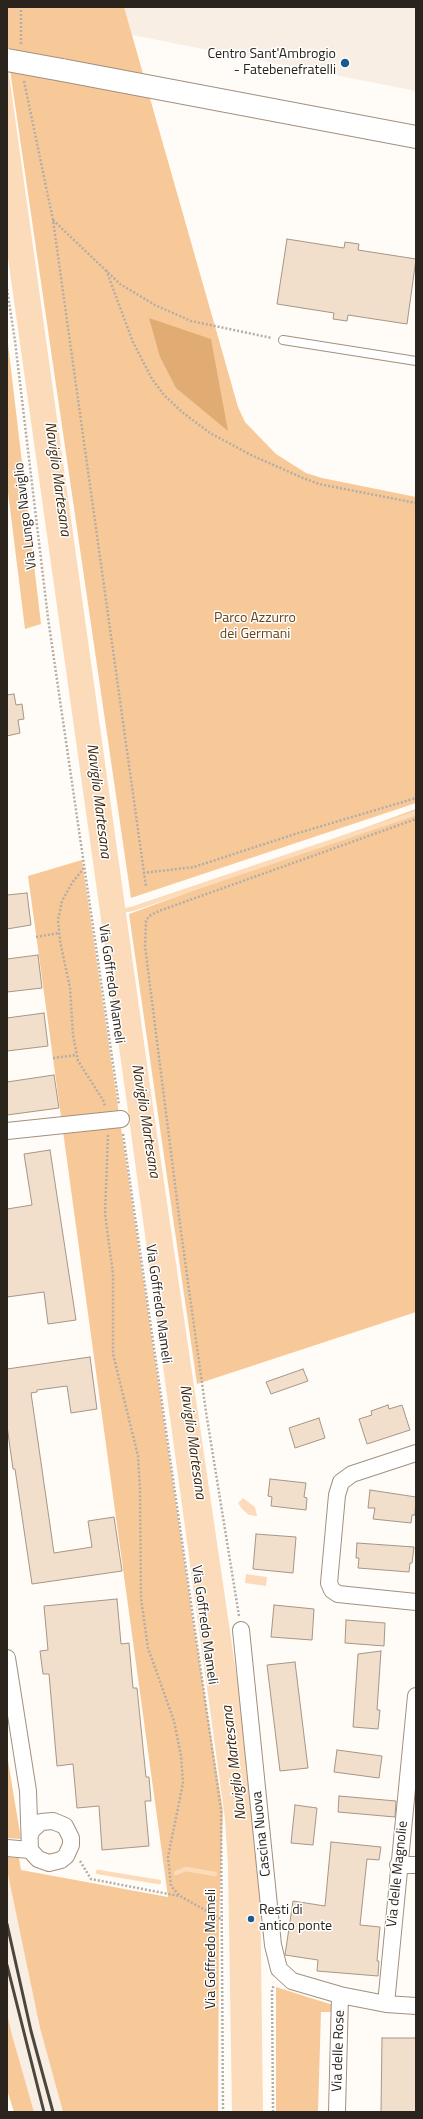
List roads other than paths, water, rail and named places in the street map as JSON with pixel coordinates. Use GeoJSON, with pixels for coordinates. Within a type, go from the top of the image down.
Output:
{"type":"FeatureCollection","features":[{"type":"Feature","properties":{"kind":"main road"},"geometry":{"type":"LineString","coordinates":[[14,55],[62,70],[416,137]]}},
{"type":"Feature","properties":{"kind":"street"},"geometry":{"type":"LineString","coordinates":[[7,1131],[114,1120]]}},
{"type":"Feature","properties":{"kind":"street"},"geometry":{"type":"LineString","coordinates":[[416,1453],[352,1474],[341,1482],[337,1495],[330,1583],[332,1590],[338,1594],[416,1602]]}},
{"type":"Feature","properties":{"kind":"street","name":"Cascina Nuova"},"geometry":{"type":"LineString","coordinates":[[241,1630],[273,1945],[278,1969],[292,1981],[340,1996]]}},
{"type":"Feature","properties":{"kind":"street"},"geometry":{"type":"LineString","coordinates":[[7,1658],[28,1791],[30,1842],[38,1859],[49,1863],[61,1860],[66,1856],[71,1845],[71,1838],[65,1826],[59,1823],[46,1821],[36,1825],[30,1842]]}},
{"type":"Feature","properties":{"kind":"street","name":"Via delle Magnolie"},"geometry":{"type":"LineString","coordinates":[[386,2004],[398,1865],[414,1729],[416,1696]]}},
{"type":"Feature","properties":{"kind":"street"},"geometry":{"type":"LineString","coordinates":[[28,1791],[46,1821]]}},
{"type":"Feature","properties":{"kind":"street"},"geometry":{"type":"LineString","coordinates":[[7,1848],[30,1842]]}},
{"type":"Feature","properties":{"kind":"street"},"geometry":{"type":"LineString","coordinates":[[398,1865],[416,1865]]}},
{"type":"Feature","properties":{"kind":"street","name":"Via delle Rose"},"geometry":{"type":"LineString","coordinates":[[337,2112],[340,1996],[386,2004],[416,2006]]}},
{"type":"Feature","properties":{"kind":"lane"},"geometry":{"type":"LineString","coordinates":[[283,340],[416,361]]}},
{"type":"Feature","properties":{"kind":"water","name":"Naviglio Martesana"},"geometry":{"type":"Polygon","coordinates":[[[7,60],[153,1107],[253,1788],[260,1874],[263,2112],[232,2112],[228,1865],[225,1819],[128,1111],[7,251],[7,60]]]}},
{"type":"Feature","properties":{"kind":"water"},"geometry":{"type":"Polygon","coordinates":[[[243,1498],[255,1507],[257,1516],[249,1515],[242,1509],[238,1503],[243,1498]]]}},
{"type":"Feature","properties":{"kind":"water"},"geometry":{"type":"Polygon","coordinates":[[[246,1574],[267,1577],[266,1586],[245,1583],[246,1574]]]}},
{"type":"Feature","properties":{"kind":"waterway"},"geometry":{"type":"LineString","coordinates":[[120,911],[132,909],[416,813]]}},
{"type":"Feature","properties":{"kind":"waterway"},"geometry":{"type":"LineString","coordinates":[[176,1873],[186,1869],[215,1874]]}},
{"type":"Feature","properties":{"kind":"waterway"},"geometry":{"type":"LineString","coordinates":[[98,1872],[159,1882]]}},
{"type":"Feature","properties":{"kind":"railway"},"geometry":{"type":"LineString","coordinates":[[7,1924],[31,2031],[53,2112]]}},
{"type":"Feature","properties":{"kind":"railway"},"geometry":{"type":"LineString","coordinates":[[7,1965],[44,2112]]}},
{"type":"Feature","properties":{"kind":"place","name":"Centro Sant'Ambrogio - Fatebenefratelli"},"geometry":{"type":"Point","coordinates":[345,63]}},
{"type":"Feature","properties":{"kind":"place","name":"Resti di antico ponte"},"geometry":{"type":"Point","coordinates":[251,1919]}},
{"type":"Feature","properties":{"kind":"park label","name":"Parco Azzurro dei Germani"},"geometry":{"type":"Point","coordinates":[255,628]}}]}
